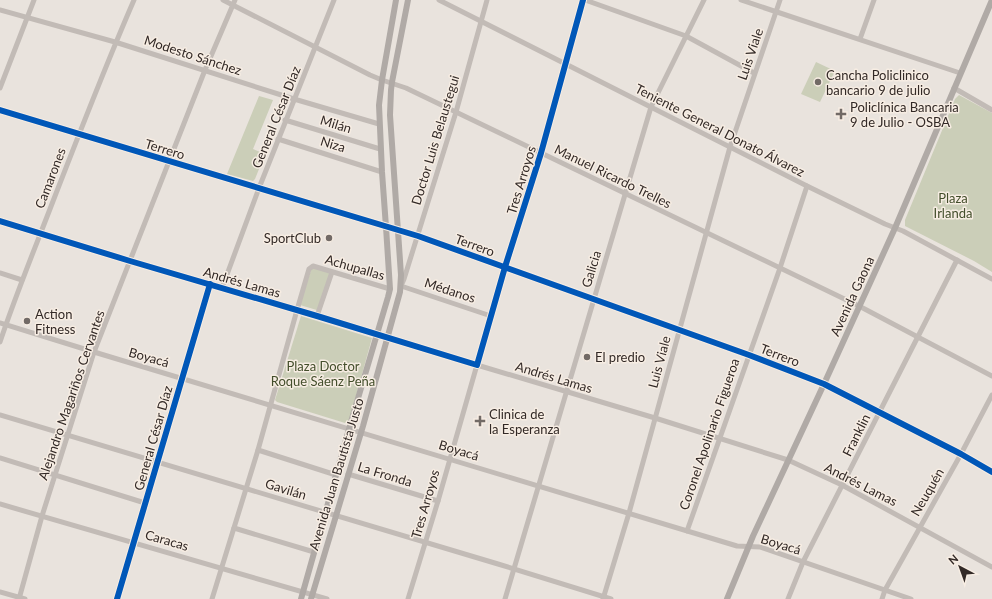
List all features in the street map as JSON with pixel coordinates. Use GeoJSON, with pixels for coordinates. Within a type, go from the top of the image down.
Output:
{"type":"FeatureCollection","features":[{"type":"Feature","properties":{"kind":"main road","name":"Avenida Juan Bautista Justo"},"geometry":{"type":"LineString","coordinates":[[301,599],[390,289],[380,149],[379,105],[396,0]]}},
{"type":"Feature","properties":{"kind":"main road","name":"Avenida Juan Bautista Justo"},"geometry":{"type":"LineString","coordinates":[[311,597],[361,432],[401,286],[390,114],[390,90],[408,0]]}},
{"type":"Feature","properties":{"kind":"main road","name":"Avenida Gaona"},"geometry":{"type":"LineString","coordinates":[[727,599],[748,547],[895,228],[992,0]]}},
{"type":"Feature","properties":{"kind":"street"},"geometry":{"type":"LineString","coordinates":[[0,88],[34,0]]}},
{"type":"Feature","properties":{"kind":"street","name":"Camarones"},"geometry":{"type":"LineString","coordinates":[[0,342],[22,280],[115,42],[134,0]]}},
{"type":"Feature","properties":{"kind":"street","name":"Manuel Ricardo Trelles"},"geometry":{"type":"LineString","coordinates":[[223,0],[234,2],[316,47],[382,80],[392,82],[406,88],[859,306],[992,376]]}},
{"type":"Feature","properties":{"kind":"street","name":"General César Díaz"},"geometry":{"type":"LineString","coordinates":[[222,288],[285,120],[334,0]]}},
{"type":"Feature","properties":{"kind":"street","name":"Teniente General Donato Álvarez"},"geometry":{"type":"LineString","coordinates":[[439,0],[807,186],[885,224],[914,236],[992,279]]}},
{"type":"Feature","properties":{"kind":"street","name":"Doctor Luis Belaustegui"},"geometry":{"type":"LineString","coordinates":[[401,286],[456,112],[487,0]]}},
{"type":"Feature","properties":{"kind":"street"},"geometry":{"type":"LineString","coordinates":[[584,0],[686,36],[754,73]]}},
{"type":"Feature","properties":{"kind":"street","name":"Tres Arroyos"},"geometry":{"type":"LineString","coordinates":[[408,599],[438,502],[505,267],[541,153],[584,0]]}},
{"type":"Feature","properties":{"kind":"street","name":"Galicia"},"geometry":{"type":"LineString","coordinates":[[506,599],[651,107],[704,0]]}},
{"type":"Feature","properties":{"kind":"street"},"geometry":{"type":"LineString","coordinates":[[741,0],[960,73]]}},
{"type":"Feature","properties":{"kind":"street","name":"Luis Viale"},"geometry":{"type":"LineString","coordinates":[[603,598],[629,513],[730,147],[780,0]]}},
{"type":"Feature","properties":{"kind":"street"},"geometry":{"type":"LineString","coordinates":[[860,39],[874,0]]}},
{"type":"Feature","properties":{"kind":"street","name":"Alejandro Magariños Cervantes"},"geometry":{"type":"LineString","coordinates":[[21,598],[42,516],[94,352],[205,70],[234,2]]}},
{"type":"Feature","properties":{"kind":"street","name":"Modesto Sánchez"},"geometry":{"type":"LineString","coordinates":[[0,10],[115,42],[294,99],[379,124]]}},
{"type":"Feature","properties":{"kind":"street"},"geometry":{"type":"LineString","coordinates":[[954,88],[992,110]]}},
{"type":"Feature","properties":{"kind":"street","name":"Terrero"},"geometry":{"type":"LineString","coordinates":[[0,110],[418,236],[749,355],[824,384],[961,454],[992,472]]}},
{"type":"Feature","properties":{"kind":"street","name":"Milán"},"geometry":{"type":"LineString","coordinates":[[285,120],[380,149]]}},
{"type":"Feature","properties":{"kind":"street","name":"Niza"},"geometry":{"type":"LineString","coordinates":[[278,139],[382,172]]}},
{"type":"Feature","properties":{"kind":"street","name":"Coronel Apolinario Figueroa"},"geometry":{"type":"LineString","coordinates":[[687,531],[780,268],[807,186]]}},
{"type":"Feature","properties":{"kind":"street","name":"Andrés Lamas"},"geometry":{"type":"LineString","coordinates":[[0,221],[655,418],[788,460],[842,485],[992,567]]}},
{"type":"Feature","properties":{"kind":"street","name":"Franklin"},"geometry":{"type":"LineString","coordinates":[[788,599],[804,562],[842,485],[957,260]]}},
{"type":"Feature","properties":{"kind":"street","name":"Achupallas"},"geometry":{"type":"LineString","coordinates":[[297,310],[309,270],[313,266],[390,289]]}},
{"type":"Feature","properties":{"kind":"street"},"geometry":{"type":"LineString","coordinates":[[317,316],[332,272]]}},
{"type":"Feature","properties":{"kind":"street"},"geometry":{"type":"LineString","coordinates":[[0,273],[22,280]]}},
{"type":"Feature","properties":{"kind":"street","name":"General César Díaz"},"geometry":{"type":"LineString","coordinates":[[117,599],[210,284]]}},
{"type":"Feature","properties":{"kind":"street","name":"Médanos"},"geometry":{"type":"LineString","coordinates":[[401,286],[491,316]]}},
{"type":"Feature","properties":{"kind":"street"},"geometry":{"type":"LineString","coordinates":[[212,599],[258,450],[297,310]]}},
{"type":"Feature","properties":{"kind":"street","name":"Boyacá"},"geometry":{"type":"LineString","coordinates":[[0,323],[737,546],[760,548],[911,599]]}},
{"type":"Feature","properties":{"kind":"street","name":"Neuquén"},"geometry":{"type":"LineString","coordinates":[[882,599],[885,590],[961,454],[992,395]]}},
{"type":"Feature","properties":{"kind":"street","name":"Gavilán"},"geometry":{"type":"LineString","coordinates":[[0,414],[610,599]]}},
{"type":"Feature","properties":{"kind":"street"},"geometry":{"type":"LineString","coordinates":[[258,450],[336,475]]}},
{"type":"Feature","properties":{"kind":"street"},"geometry":{"type":"LineString","coordinates":[[0,458],[145,502]]}},
{"type":"Feature","properties":{"kind":"street","name":"La Fronda"},"geometry":{"type":"LineString","coordinates":[[348,474],[438,502]]}},
{"type":"Feature","properties":{"kind":"street","name":"Caracas"},"geometry":{"type":"LineString","coordinates":[[0,504],[303,592],[311,597],[327,599]]}},
{"type":"Feature","properties":{"kind":"street"},"geometry":{"type":"LineString","coordinates":[[234,528],[314,552]]}},
{"type":"Feature","properties":{"kind":"street"},"geometry":{"type":"LineString","coordinates":[[0,592],[21,598]]}},
{"type":"Feature","properties":{"kind":"green space","name":"Cancha Policlinico bancario 9 de julio"},"geometry":{"type":"Polygon","coordinates":[[[816,62],[835,71],[820,102],[801,94],[816,62]]]}},
{"type":"Feature","properties":{"kind":"green space","name":"Plaza Irlanda"},"geometry":{"type":"Polygon","coordinates":[[[959,95],[992,113],[992,272],[974,261],[905,226],[905,220],[955,99],[959,95]]]}},
{"type":"Feature","properties":{"kind":"green space"},"geometry":{"type":"Polygon","coordinates":[[[259,96],[273,100],[253,149],[265,154],[253,181],[227,174],[259,96]]]}},
{"type":"Feature","properties":{"kind":"green space"},"geometry":{"type":"Polygon","coordinates":[[[312,267],[332,273],[320,311],[300,305],[312,267]]]}},
{"type":"Feature","properties":{"kind":"green space","name":"Plaza Doctor Roque Sáenz Peña"},"geometry":{"type":"Polygon","coordinates":[[[301,316],[372,338],[349,421],[345,423],[277,402],[275,400],[301,316]]]}},
{"type":"Feature","properties":{"kind":"cycle path"},"geometry":{"type":"LineString","coordinates":[[0,221],[477,365],[505,267],[541,153],[583,0]]}},
{"type":"Feature","properties":{"kind":"cycle path"},"geometry":{"type":"LineString","coordinates":[[0,110],[418,236],[749,355],[824,384],[961,454],[992,472]]}},
{"type":"Feature","properties":{"kind":"cycle path"},"geometry":{"type":"LineString","coordinates":[[117,599],[210,284]]}},
{"type":"Feature","properties":{"kind":"place","name":"Cancha Policlinico bancario 9 de julio"},"geometry":{"type":"Point","coordinates":[818,82]}},
{"type":"Feature","properties":{"kind":"place","name":"Policlínica Bancaria 9 de Julio - OSBA"},"geometry":{"type":"Point","coordinates":[841,114]}},
{"type":"Feature","properties":{"kind":"place","name":"SportClub"},"geometry":{"type":"Point","coordinates":[329,238]}},
{"type":"Feature","properties":{"kind":"place","name":"Action Fitness"},"geometry":{"type":"Point","coordinates":[27,321]}},
{"type":"Feature","properties":{"kind":"place","name":"El predio"},"geometry":{"type":"Point","coordinates":[587,357]}},
{"type":"Feature","properties":{"kind":"place","name":"Clinica de la Esperanza"},"geometry":{"type":"Point","coordinates":[480,421]}}]}
